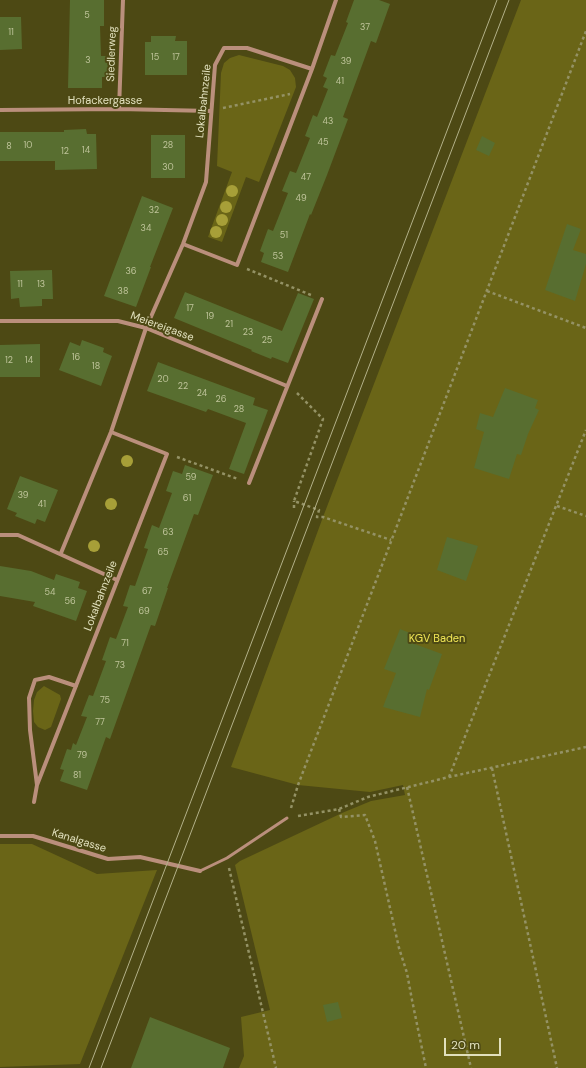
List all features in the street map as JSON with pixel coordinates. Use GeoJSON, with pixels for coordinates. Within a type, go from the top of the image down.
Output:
{"type":"FeatureCollection","features":[{"type":"Feature","properties":{"kind":"street","name":"Siedlerweg"},"geometry":{"type":"LineString","coordinates":[[119,109],[123,0]]}},
{"type":"Feature","properties":{"kind":"street"},"geometry":{"type":"LineString","coordinates":[[183,244],[237,265],[312,69],[336,0]]}},
{"type":"Feature","properties":{"kind":"street","name":"Lokalbahnzeile"},"geometry":{"type":"LineString","coordinates":[[61,553],[111,432],[146,328],[183,244],[206,182],[215,65],[224,48],[247,48],[312,69]]}},
{"type":"Feature","properties":{"kind":"street","name":"Hofackergasse"},"geometry":{"type":"LineString","coordinates":[[0,110],[119,109],[211,111]]}},
{"type":"Feature","properties":{"kind":"street"},"geometry":{"type":"LineString","coordinates":[[248,483],[322,299]]}},
{"type":"Feature","properties":{"kind":"street","name":"Meiereigasse"},"geometry":{"type":"LineString","coordinates":[[0,321],[118,321],[146,328],[287,386]]}},
{"type":"Feature","properties":{"kind":"street"},"geometry":{"type":"LineString","coordinates":[[111,432],[167,454]]}},
{"type":"Feature","properties":{"kind":"street","name":"Lokalbahnzeile"},"geometry":{"type":"LineString","coordinates":[[34,802],[37,785],[167,454]]}},
{"type":"Feature","properties":{"kind":"street"},"geometry":{"type":"LineString","coordinates":[[0,535],[18,535],[61,553],[117,580]]}},
{"type":"Feature","properties":{"kind":"street"},"geometry":{"type":"LineString","coordinates":[[37,785],[30,722],[29,698],[35,680],[49,677],[76,686]]}},
{"type":"Feature","properties":{"kind":"street","name":"Kanalgasse"},"geometry":{"type":"LineString","coordinates":[[0,836],[33,836],[108,859],[140,857],[200,871]]}},
{"type":"Feature","properties":{"kind":"lane"},"geometry":{"type":"LineString","coordinates":[[200,871],[227,858],[287,818]]}},
{"type":"Feature","properties":{"kind":"path"},"geometry":{"type":"LineString","coordinates":[[586,31],[287,818],[339,809],[368,797],[407,787],[586,747]]}},
{"type":"Feature","properties":{"kind":"path"},"geometry":{"type":"LineString","coordinates":[[211,111],[304,90]]}},
{"type":"Feature","properties":{"kind":"path"},"geometry":{"type":"LineString","coordinates":[[237,265],[322,299]]}},
{"type":"Feature","properties":{"kind":"path"},"geometry":{"type":"LineString","coordinates":[[487,291],[586,328]]}},
{"type":"Feature","properties":{"kind":"path"},"geometry":{"type":"LineString","coordinates":[[287,386],[301,395],[323,418],[294,501],[294,508]]}},
{"type":"Feature","properties":{"kind":"path"},"geometry":{"type":"LineString","coordinates":[[449,777],[586,430]]}},
{"type":"Feature","properties":{"kind":"path"},"geometry":{"type":"LineString","coordinates":[[167,454],[248,483]]}},
{"type":"Feature","properties":{"kind":"path"},"geometry":{"type":"LineString","coordinates":[[294,501],[319,510],[317,517],[392,540]]}},
{"type":"Feature","properties":{"kind":"path"},"geometry":{"type":"LineString","coordinates":[[556,506],[586,516]]}},
{"type":"Feature","properties":{"kind":"path"},"geometry":{"type":"LineString","coordinates":[[492,768],[557,1068]]}},
{"type":"Feature","properties":{"kind":"path"},"geometry":{"type":"LineString","coordinates":[[407,787],[471,1068]]}},
{"type":"Feature","properties":{"kind":"path"},"geometry":{"type":"LineString","coordinates":[[339,809],[341,817],[365,815],[375,840],[399,948],[407,973],[426,1068]]}},
{"type":"Feature","properties":{"kind":"path"},"geometry":{"type":"LineString","coordinates":[[227,858],[276,1068]]}},
{"type":"Feature","properties":{"kind":"green space","name":"KGV Baden"},"geometry":{"type":"Polygon","coordinates":[[[521,0],[586,0],[586,1068],[239,1068],[244,1056],[241,1017],[270,1010],[235,865],[240,861],[342,813],[371,801],[405,795],[403,785],[370,792],[298,785],[231,767],[323,517],[521,0]]]}},
{"type":"Feature","properties":{"kind":"green space"},"geometry":{"type":"Polygon","coordinates":[[[239,55],[283,66],[290,70],[295,78],[296,87],[259,182],[246,177],[222,242],[208,237],[232,172],[217,166],[221,73],[224,63],[230,58],[239,55]]]}},
{"type":"Feature","properties":{"kind":"green space"},"geometry":{"type":"Polygon","coordinates":[[[44,686],[60,695],[61,699],[51,727],[45,730],[38,727],[34,722],[33,711],[34,700],[37,692],[44,686]]]}},
{"type":"Feature","properties":{"kind":"green space"},"geometry":{"type":"Polygon","coordinates":[[[0,844],[32,844],[97,874],[157,870],[80,1064],[0,1067],[0,844]]]}},
{"type":"Feature","properties":{"kind":"building"},"geometry":{"type":"Polygon","coordinates":[[[70,0],[104,0],[104,26],[100,26],[101,56],[109,56],[109,77],[102,77],[102,88],[68,88],[70,0]]]}},
{"type":"Feature","properties":{"kind":"building"},"geometry":{"type":"Polygon","coordinates":[[[354,0],[379,0],[390,4],[376,43],[371,41],[343,117],[348,119],[288,272],[261,262],[264,253],[260,251],[268,229],[273,231],[288,193],[282,191],[290,171],[296,173],[310,138],[305,136],[313,115],[317,117],[328,89],[323,87],[327,78],[323,76],[331,55],[335,56],[348,23],[346,22],[354,0]]]}},
{"type":"Feature","properties":{"kind":"building"},"geometry":{"type":"Polygon","coordinates":[[[0,17],[21,17],[22,49],[0,50],[0,17]]]}},
{"type":"Feature","properties":{"kind":"building"},"geometry":{"type":"Polygon","coordinates":[[[151,36],[176,36],[175,41],[187,41],[187,75],[145,75],[145,42],[151,42],[151,36]]]}},
{"type":"Feature","properties":{"kind":"building"},"geometry":{"type":"Polygon","coordinates":[[[86,129],[87,134],[96,134],[97,169],[55,170],[55,161],[0,161],[0,132],[64,132],[64,130],[86,129]]]}},
{"type":"Feature","properties":{"kind":"building"},"geometry":{"type":"Polygon","coordinates":[[[151,135],[185,135],[185,178],[151,178],[151,135]]]}},
{"type":"Feature","properties":{"kind":"building"},"geometry":{"type":"Polygon","coordinates":[[[482,136],[495,143],[489,156],[476,150],[482,136]]]}},
{"type":"Feature","properties":{"kind":"building"},"geometry":{"type":"Polygon","coordinates":[[[142,196],[173,208],[136,307],[104,296],[142,196]]]}},
{"type":"Feature","properties":{"kind":"building"},"geometry":{"type":"Polygon","coordinates":[[[567,224],[581,229],[573,250],[586,254],[586,264],[575,301],[545,290],[567,224]]]}},
{"type":"Feature","properties":{"kind":"building"},"geometry":{"type":"Polygon","coordinates":[[[52,270],[53,299],[42,299],[42,306],[20,307],[19,298],[11,299],[10,271],[52,270]]]}},
{"type":"Feature","properties":{"kind":"building"},"geometry":{"type":"Polygon","coordinates":[[[185,292],[282,331],[298,293],[314,299],[288,363],[272,357],[271,359],[174,318],[185,292]]]}},
{"type":"Feature","properties":{"kind":"building"},"geometry":{"type":"Polygon","coordinates":[[[82,340],[104,348],[103,352],[112,356],[101,386],[59,370],[70,342],[80,346],[82,340]]]}},
{"type":"Feature","properties":{"kind":"building"},"geometry":{"type":"Polygon","coordinates":[[[40,344],[40,377],[0,377],[0,345],[40,344]]]}},
{"type":"Feature","properties":{"kind":"building"},"geometry":{"type":"Polygon","coordinates":[[[158,362],[255,398],[253,405],[268,410],[244,474],[229,469],[246,423],[208,409],[206,412],[147,391],[158,362]]]}},
{"type":"Feature","properties":{"kind":"building"},"geometry":{"type":"Polygon","coordinates":[[[505,388],[538,400],[535,408],[539,410],[528,434],[521,455],[517,454],[509,479],[474,468],[484,432],[476,429],[480,413],[493,417],[505,388]]]}},
{"type":"Feature","properties":{"kind":"building"},"geometry":{"type":"Polygon","coordinates":[[[185,465],[213,475],[198,515],[194,514],[155,626],[151,625],[110,739],[106,737],[87,790],[60,781],[64,770],[60,769],[67,749],[71,750],[73,743],[76,745],[87,717],[81,716],[89,695],[93,696],[106,661],[102,660],[110,637],[116,639],[128,607],[123,606],[130,585],[135,586],[148,549],[144,548],[152,525],[159,528],[172,493],[166,491],[173,471],[182,474],[185,465]]]}},
{"type":"Feature","properties":{"kind":"building"},"geometry":{"type":"Polygon","coordinates":[[[20,476],[58,490],[45,522],[37,519],[35,524],[15,516],[17,513],[7,509],[20,476]]]}},
{"type":"Feature","properties":{"kind":"building"},"geometry":{"type":"Polygon","coordinates":[[[447,537],[478,546],[466,581],[437,570],[447,537]]]}},
{"type":"Feature","properties":{"kind":"building"},"geometry":{"type":"Polygon","coordinates":[[[0,566],[31,571],[54,580],[56,574],[80,582],[78,588],[87,591],[76,621],[33,606],[35,602],[0,596],[0,566]]]}},
{"type":"Feature","properties":{"kind":"building"},"geometry":{"type":"Polygon","coordinates":[[[400,629],[415,635],[412,643],[442,654],[429,690],[427,689],[420,717],[383,707],[396,673],[384,669],[400,629]]]}},
{"type":"Feature","properties":{"kind":"building"},"geometry":{"type":"Polygon","coordinates":[[[338,1002],[342,1018],[327,1022],[323,1005],[338,1002]]]}},
{"type":"Feature","properties":{"kind":"building"},"geometry":{"type":"Polygon","coordinates":[[[150,1017],[230,1048],[223,1068],[131,1068],[150,1017]]]}},
{"type":"Feature","properties":{"kind":"tram line"},"geometry":{"type":"LineString","coordinates":[[89,1068],[497,0]]}},
{"type":"Feature","properties":{"kind":"tram line"},"geometry":{"type":"LineString","coordinates":[[101,1068],[509,0]]}}]}
